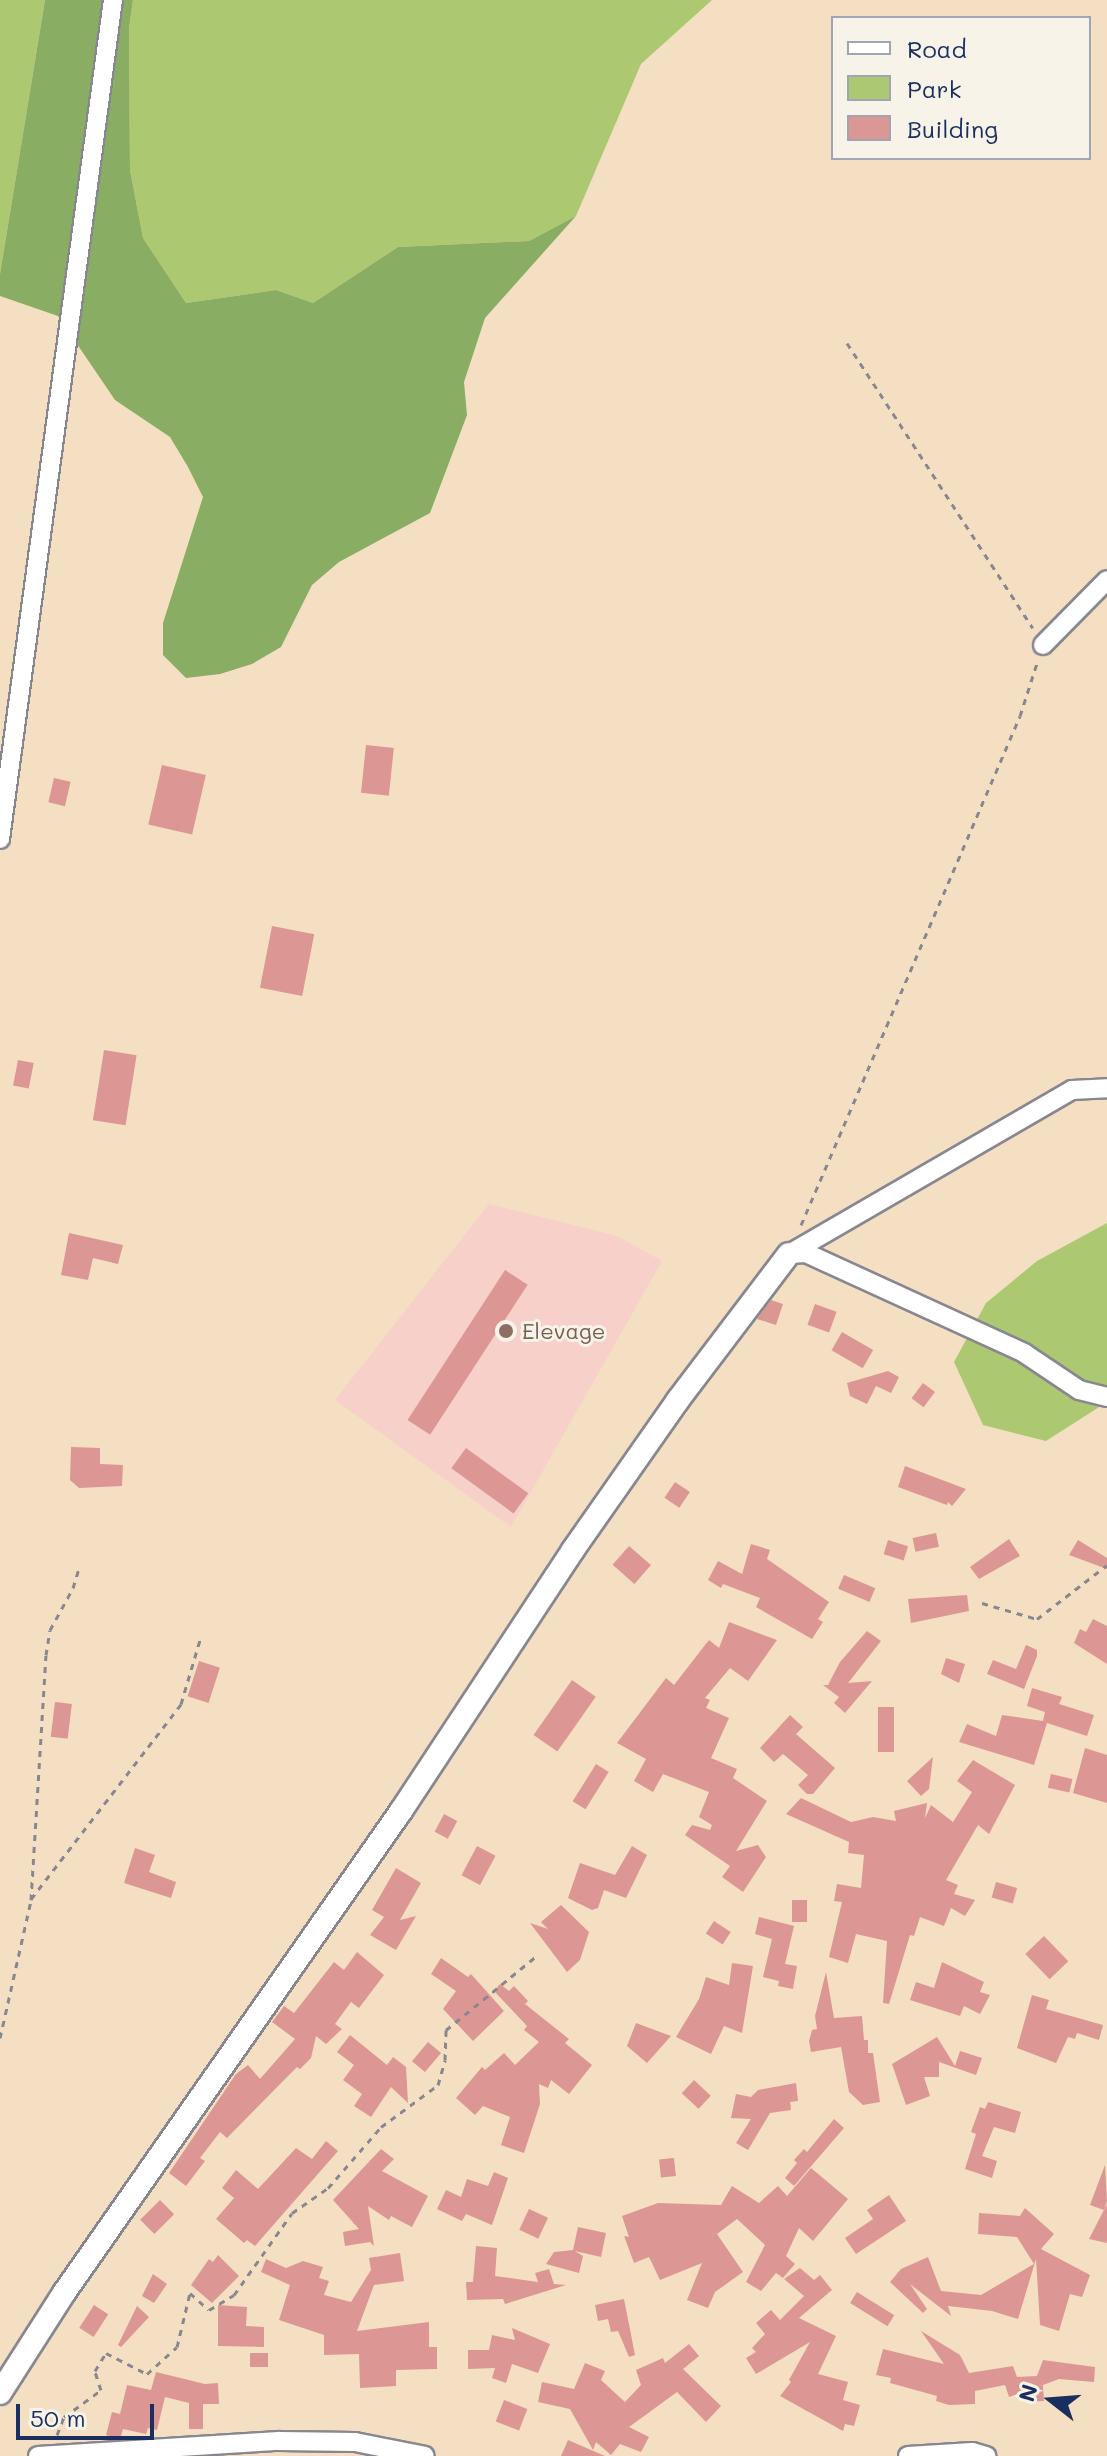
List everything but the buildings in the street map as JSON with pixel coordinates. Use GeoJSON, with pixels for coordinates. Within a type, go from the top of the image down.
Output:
{"type":"FeatureCollection","features":[{"type":"Feature","properties":{"kind":"street"},"geometry":{"type":"LineString","coordinates":[[0,839],[113,0]]}},
{"type":"Feature","properties":{"kind":"street"},"geometry":{"type":"LineString","coordinates":[[1043,645],[1107,580]]}},
{"type":"Feature","properties":{"kind":"street"},"geometry":{"type":"LineString","coordinates":[[0,2393],[64,2293],[401,1811],[573,1550],[678,1400],[789,1254],[1072,1090],[1107,1088]]}},
{"type":"Feature","properties":{"kind":"street"},"geometry":{"type":"LineString","coordinates":[[789,1254],[806,1253],[1024,1353],[1079,1390],[1107,1397]]}},
{"type":"Feature","properties":{"kind":"street"},"geometry":{"type":"LineString","coordinates":[[44,2455],[279,2441],[355,2442],[425,2456]]}},
{"type":"Feature","properties":{"kind":"street"},"geometry":{"type":"LineString","coordinates":[[908,2456],[972,2452],[986,2456]]}},
{"type":"Feature","properties":{"kind":"path"},"geometry":{"type":"LineString","coordinates":[[789,1254],[1020,716],[1043,645],[847,343]]}},
{"type":"Feature","properties":{"kind":"path"},"geometry":{"type":"LineString","coordinates":[[982,1603],[1037,1619],[1107,1565]]}},
{"type":"Feature","properties":{"kind":"path"},"geometry":{"type":"LineString","coordinates":[[0,2038],[31,1900],[50,1630],[73,1588],[79,1568]]}},
{"type":"Feature","properties":{"kind":"path"},"geometry":{"type":"LineString","coordinates":[[31,1900],[181,1704],[200,1640]]}},
{"type":"Feature","properties":{"kind":"path"},"geometry":{"type":"LineString","coordinates":[[44,2455],[64,2417],[101,2390],[95,2371],[106,2353],[147,2374],[177,2347],[190,2293],[209,2310],[234,2295],[292,2213],[328,2188],[381,2127],[438,2085],[445,2060],[446,2030],[539,1954]]}},
{"type":"Feature","properties":{"kind":"shaded area","name":"Elevage"},"geometry":{"type":"Polygon","coordinates":[[[489,1204],[617,1236],[662,1261],[511,1527],[335,1400],[489,1204]]]}},
{"type":"Feature","properties":{"kind":"green space"},"geometry":{"type":"Polygon","coordinates":[[[0,0],[45,0],[0,274],[0,0]]]}},
{"type":"Feature","properties":{"kind":"green space"},"geometry":{"type":"Polygon","coordinates":[[[45,0],[133,0],[129,28],[130,170],[143,238],[186,303],[276,290],[313,303],[398,247],[529,241],[576,216],[485,318],[464,382],[467,415],[430,513],[339,562],[312,585],[281,647],[252,664],[220,674],[186,678],[163,655],[163,623],[203,497],[188,467],[170,437],[115,400],[58,316],[0,296],[0,274],[45,0]]]}},
{"type":"Feature","properties":{"kind":"green space"},"geometry":{"type":"Polygon","coordinates":[[[133,0],[712,0],[641,64],[576,216],[529,241],[398,247],[313,303],[276,290],[186,303],[143,238],[130,170],[129,28],[133,0]]]}},
{"type":"Feature","properties":{"kind":"green space"},"geometry":{"type":"Polygon","coordinates":[[[1107,1223],[1107,1402],[1046,1441],[983,1425],[954,1362],[986,1303],[1037,1261],[1107,1223]]]}},
{"type":"Feature","properties":{"kind":"place","name":"Elevage"},"geometry":{"type":"Point","coordinates":[506,1331]}}]}
